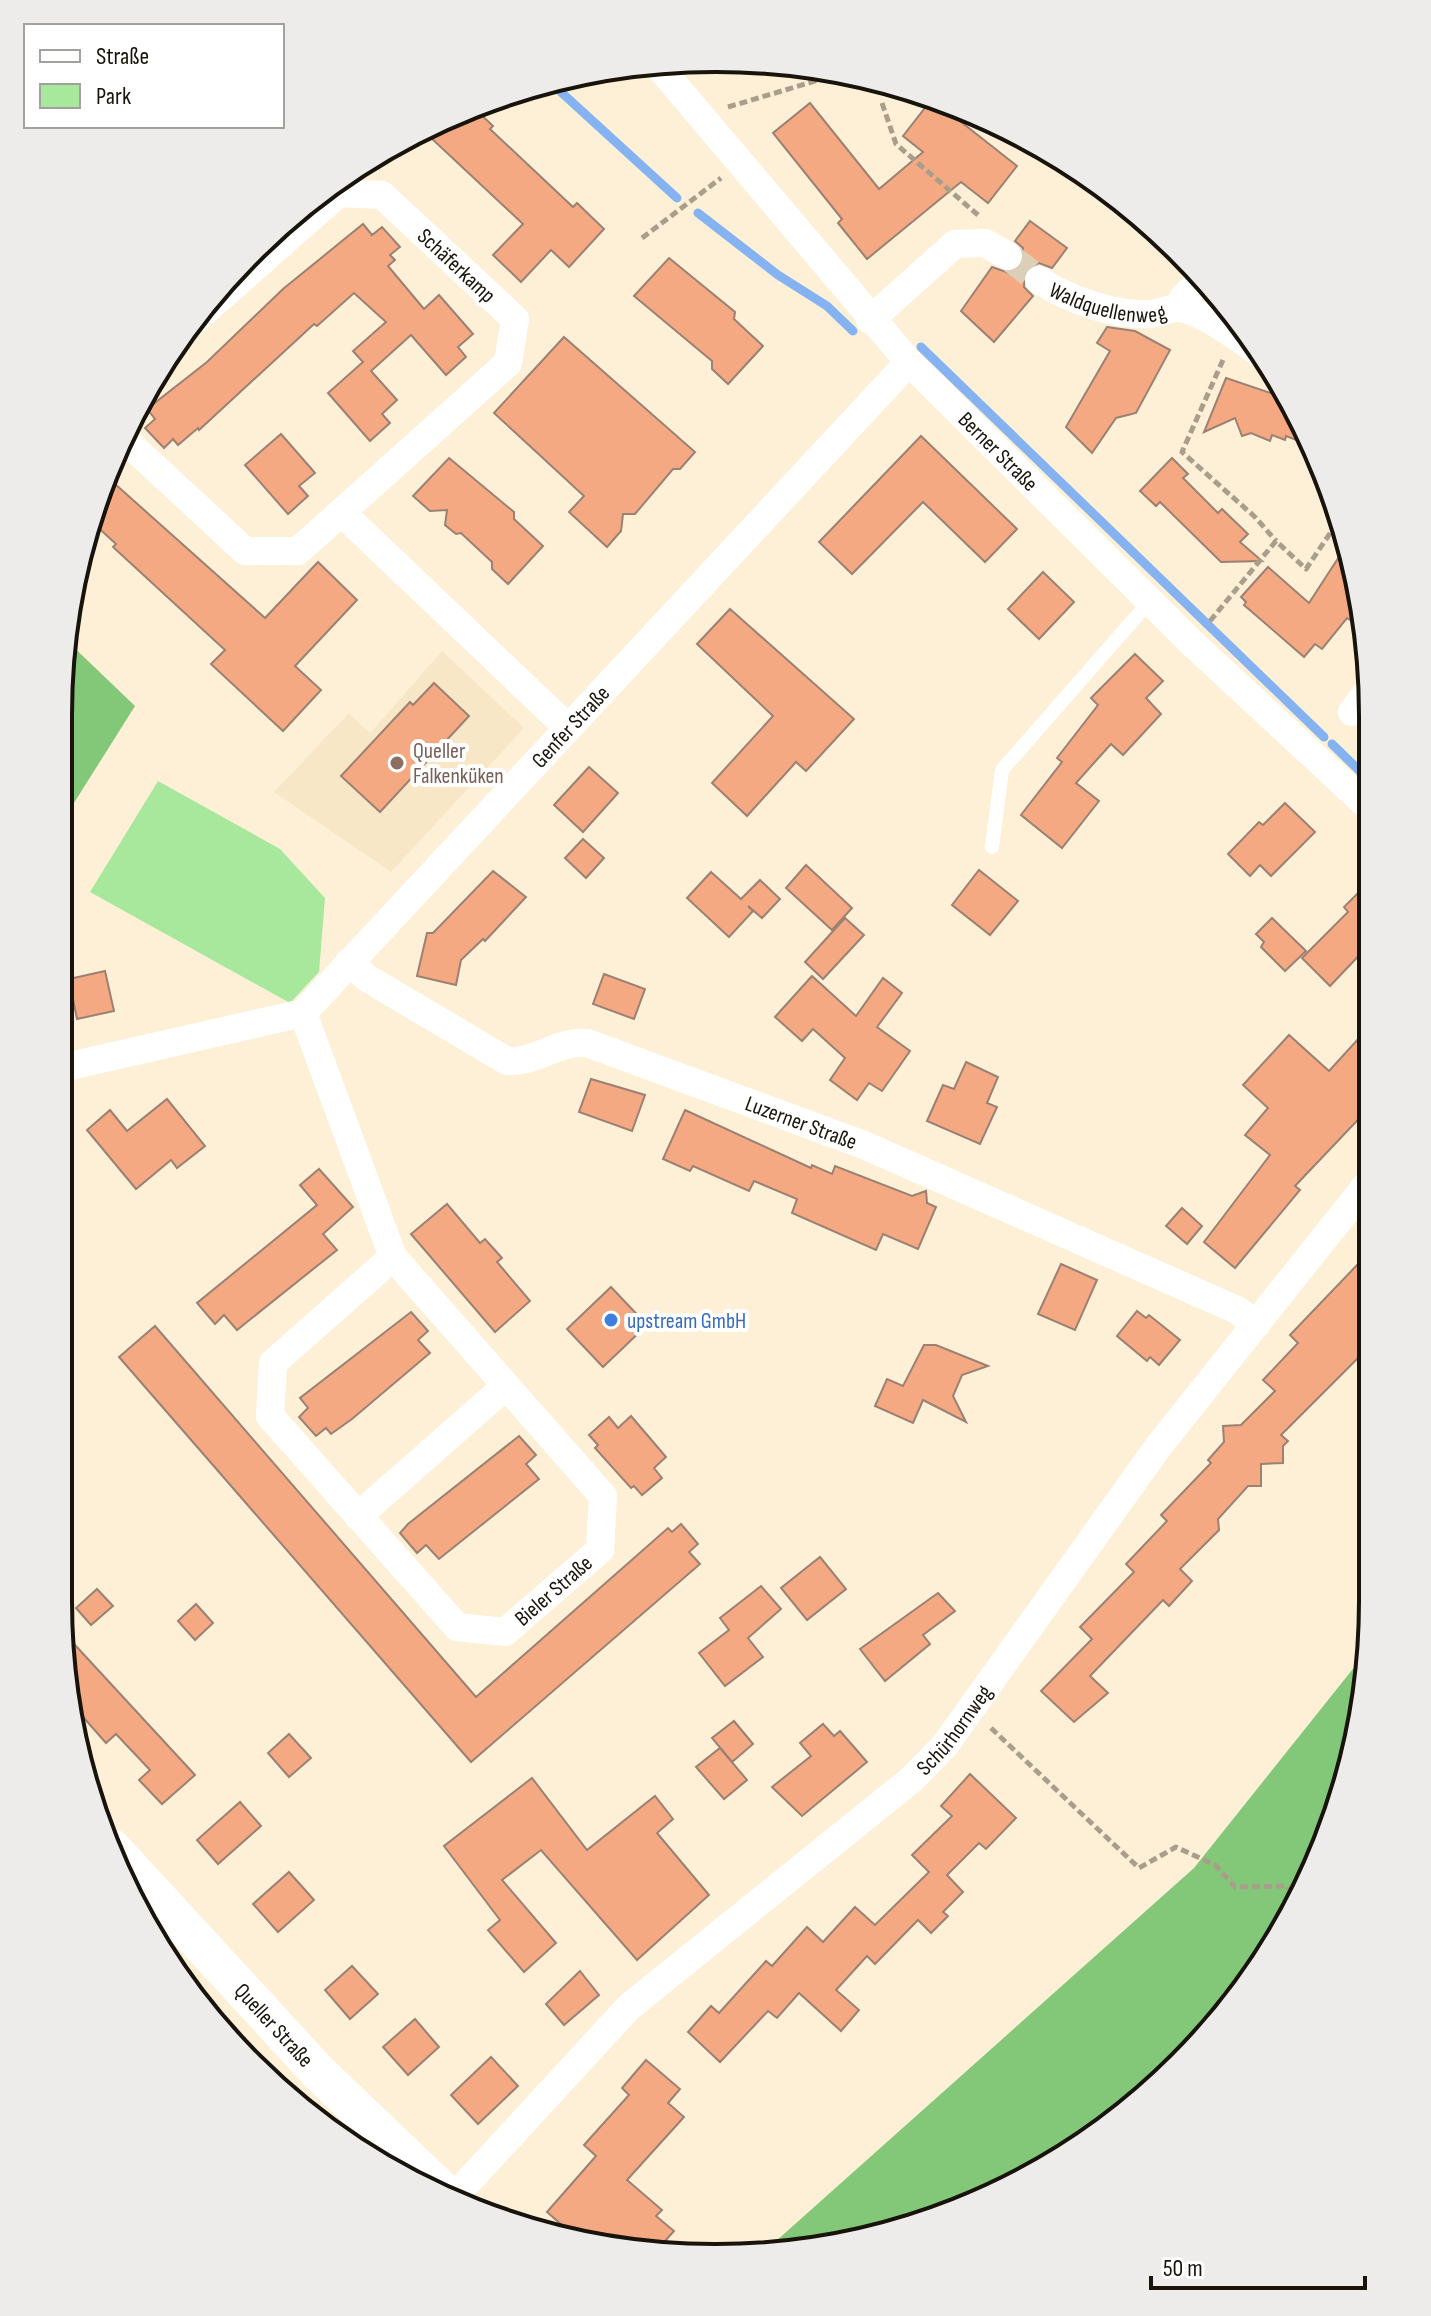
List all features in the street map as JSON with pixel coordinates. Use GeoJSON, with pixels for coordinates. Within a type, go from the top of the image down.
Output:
{"type":"FeatureCollection","features":[{"type":"Feature","properties":{"kind":"street","name":"Berner Straße"},"geometry":{"type":"LineString","coordinates":[[665,74],[870,320],[909,362],[1150,601],[1359,798]]}},
{"type":"Feature","properties":{"kind":"street","name":"Schäferkamp"},"geometry":{"type":"LineString","coordinates":[[131,446],[245,551],[298,551],[508,363],[515,319],[382,195],[340,193]]}},
{"type":"Feature","properties":{"kind":"street","name":"Schäferkamp"},"geometry":{"type":"LineString","coordinates":[[249,273],[332,199]]}},
{"type":"Feature","properties":{"kind":"street"},"geometry":{"type":"LineString","coordinates":[[870,320],[955,244],[997,249]]}},
{"type":"Feature","properties":{"kind":"street","name":"Waldquellenweg"},"geometry":{"type":"LineString","coordinates":[[1039,280],[1055,291],[1119,310],[1149,314],[1179,308],[1234,334]]}},
{"type":"Feature","properties":{"kind":"street","name":"Waldquellenweg"},"geometry":{"type":"LineString","coordinates":[[1179,308],[1183,298],[1195,286]]}},
{"type":"Feature","properties":{"kind":"street","name":"Genfer Straße"},"geometry":{"type":"LineString","coordinates":[[303,1013],[566,726],[909,362]]}},
{"type":"Feature","properties":{"kind":"street"},"geometry":{"type":"LineString","coordinates":[[341,512],[566,726]]}},
{"type":"Feature","properties":{"kind":"street"},"geometry":{"type":"LineString","coordinates":[[1352,712],[1359,703]]}},
{"type":"Feature","properties":{"kind":"street","name":"Luzerner Straße"},"geometry":{"type":"LineString","coordinates":[[349,962],[367,978],[507,1061],[521,1062],[575,1041],[587,1043],[864,1145],[1237,1310],[1257,1324]]}},
{"type":"Feature","properties":{"kind":"street"},"geometry":{"type":"LineString","coordinates":[[72,1066],[303,1013]]}},
{"type":"Feature","properties":{"kind":"street","name":"Bieler Straße"},"geometry":{"type":"LineString","coordinates":[[303,1013],[393,1257],[603,1496],[600,1550],[505,1632],[457,1627],[270,1416],[273,1363],[393,1257]]}},
{"type":"Feature","properties":{"kind":"street","name":"Schürhornweg"},"geometry":{"type":"LineString","coordinates":[[460,2191],[629,2007],[912,1779],[972,1710],[1158,1447],[1359,1195]]}},
{"type":"Feature","properties":{"kind":"street"},"geometry":{"type":"LineString","coordinates":[[358,1516],[506,1386]]}},
{"type":"Feature","properties":{"kind":"street","name":"Queller Straße"},"geometry":{"type":"LineString","coordinates":[[130,1868],[319,2073],[427,2176]]}},
{"type":"Feature","properties":{"kind":"lane"},"geometry":{"type":"LineString","coordinates":[[992,847],[1002,770],[1150,601]]}},
{"type":"Feature","properties":{"kind":"path"},"geometry":{"type":"LineString","coordinates":[[703,121],[720,109],[817,81]]}},
{"type":"Feature","properties":{"kind":"path"},"geometry":{"type":"LineString","coordinates":[[882,103],[896,144],[979,216],[997,249]]}},
{"type":"Feature","properties":{"kind":"path"},"geometry":{"type":"LineString","coordinates":[[642,238],[660,221],[739,165]]}},
{"type":"Feature","properties":{"kind":"path"},"geometry":{"type":"LineString","coordinates":[[1235,336],[1182,452],[1255,517],[1306,569],[1332,531]]}},
{"type":"Feature","properties":{"kind":"path"},"geometry":{"type":"LineString","coordinates":[[1216,613],[1276,541]]}},
{"type":"Feature","properties":{"kind":"path"},"geometry":{"type":"LineString","coordinates":[[972,1710],[1139,1868],[1176,1847],[1215,1865],[1235,1887],[1287,1886],[1290,1890]]}},
{"type":"Feature","properties":{"kind":"shaded area","name":"Queller Falkenküken"},"geometry":{"type":"Polygon","coordinates":[[[442,651],[524,728],[391,872],[274,792],[349,713],[370,733],[442,651]]]}},
{"type":"Feature","properties":{"kind":"green space"},"geometry":{"type":"Polygon","coordinates":[[[76,649],[135,706],[72,806],[76,649]]]}},
{"type":"Feature","properties":{"kind":"green space"},"geometry":{"type":"Polygon","coordinates":[[[158,781],[280,849],[325,898],[319,972],[290,1003],[90,892],[158,781]]]}},
{"type":"Feature","properties":{"kind":"green space"},"geometry":{"type":"Polygon","coordinates":[[[1355,1666],[1347,1726],[1337,1767],[1325,1807],[1293,1885],[1251,1958],[1171,2056],[1073,2136],[1000,2178],[922,2210],[882,2222],[841,2232],[776,2241],[1194,1868],[1355,1666]]]}},
{"type":"Feature","properties":{"kind":"building"},"geometry":{"type":"Polygon","coordinates":[[[810,103],[879,189],[923,152],[903,136],[925,107],[958,120],[1017,166],[988,203],[961,182],[867,259],[838,223],[842,219],[773,133],[810,103]]]}},
{"type":"Feature","properties":{"kind":"building"},"geometry":{"type":"Polygon","coordinates":[[[482,116],[493,126],[490,129],[573,207],[577,203],[604,229],[569,267],[551,250],[521,282],[493,255],[523,224],[431,138],[482,116]]]}},
{"type":"Feature","properties":{"kind":"building"},"geometry":{"type":"Polygon","coordinates":[[[1030,221],[1067,248],[1052,268],[1039,263],[1025,270],[1024,287],[1033,296],[994,342],[961,311],[992,267],[1009,273],[1022,265],[1023,248],[1015,241],[1030,221]]]}},
{"type":"Feature","properties":{"kind":"building"},"geometry":{"type":"Polygon","coordinates":[[[363,224],[372,235],[382,227],[400,247],[390,255],[395,260],[388,266],[424,309],[439,295],[473,334],[458,347],[466,357],[446,375],[411,335],[371,371],[397,400],[382,414],[390,423],[370,441],[328,393],[363,362],[353,351],[386,322],[354,293],[317,326],[314,324],[199,430],[178,445],[173,439],[164,448],[145,428],[155,419],[149,411],[152,405],[207,362],[283,289],[363,224]]]}},
{"type":"Feature","properties":{"kind":"building"},"geometry":{"type":"Polygon","coordinates":[[[669,258],[735,312],[734,319],[763,346],[728,384],[712,369],[712,361],[634,296],[669,258]]]}},
{"type":"Feature","properties":{"kind":"building"},"geometry":{"type":"Polygon","coordinates":[[[1107,327],[1135,331],[1170,350],[1136,413],[1116,418],[1092,453],[1066,427],[1110,351],[1097,343],[1107,327]]]}},
{"type":"Feature","properties":{"kind":"building"},"geometry":{"type":"Polygon","coordinates":[[[564,337],[695,452],[680,469],[673,469],[635,514],[623,514],[621,531],[607,547],[569,512],[584,496],[494,413],[564,337]]]}},
{"type":"Feature","properties":{"kind":"building"},"geometry":{"type":"Polygon","coordinates":[[[1226,378],[1273,394],[1297,440],[1272,435],[1270,441],[1251,433],[1242,436],[1235,418],[1204,432],[1226,378]]]}},
{"type":"Feature","properties":{"kind":"building"},"geometry":{"type":"Polygon","coordinates":[[[281,434],[315,473],[299,486],[308,496],[288,514],[245,465],[281,434]]]}},
{"type":"Feature","properties":{"kind":"building"},"geometry":{"type":"Polygon","coordinates":[[[921,436],[1017,529],[985,562],[923,502],[852,574],[819,542],[921,436]]]}},
{"type":"Feature","properties":{"kind":"building"},"geometry":{"type":"Polygon","coordinates":[[[449,458],[514,512],[514,519],[543,546],[508,584],[492,569],[492,562],[461,533],[456,534],[445,525],[447,510],[430,511],[413,496],[449,458]]]}},
{"type":"Feature","properties":{"kind":"building"},"geometry":{"type":"Polygon","coordinates":[[[1172,458],[1188,474],[1183,478],[1218,513],[1222,509],[1248,534],[1240,542],[1262,561],[1221,562],[1160,502],[1156,506],[1140,491],[1172,458]]]}},
{"type":"Feature","properties":{"kind":"building"},"geometry":{"type":"Polygon","coordinates":[[[115,484],[265,618],[318,562],[357,600],[295,666],[321,690],[283,731],[211,664],[225,650],[113,547],[116,544],[100,529],[115,484]]]}},
{"type":"Feature","properties":{"kind":"building"},"geometry":{"type":"Polygon","coordinates":[[[1339,557],[1351,621],[1347,618],[1322,649],[1315,644],[1304,657],[1244,605],[1246,602],[1241,597],[1268,567],[1309,603],[1339,557]]]}},
{"type":"Feature","properties":{"kind":"building"},"geometry":{"type":"Polygon","coordinates":[[[1043,572],[1074,602],[1039,639],[1008,609],[1043,572]]]}},
{"type":"Feature","properties":{"kind":"building"},"geometry":{"type":"Polygon","coordinates":[[[730,609],[854,719],[806,771],[796,762],[747,816],[712,783],[773,716],[697,644],[730,609]]]}},
{"type":"Feature","properties":{"kind":"building"},"geometry":{"type":"Polygon","coordinates":[[[1135,654],[1163,681],[1146,698],[1161,714],[1123,755],[1111,744],[1076,783],[1099,801],[1062,848],[1021,815],[1062,762],[1057,758],[1098,705],[1091,698],[1135,654]]]}},
{"type":"Feature","properties":{"kind":"building"},"geometry":{"type":"Polygon","coordinates":[[[434,683],[469,716],[380,812],[341,776],[410,702],[413,705],[434,683]]]}},
{"type":"Feature","properties":{"kind":"building"},"geometry":{"type":"Polygon","coordinates":[[[589,767],[618,793],[583,832],[554,805],[589,767]]]}},
{"type":"Feature","properties":{"kind":"building"},"geometry":{"type":"Polygon","coordinates":[[[1285,803],[1315,832],[1271,876],[1260,865],[1250,876],[1228,854],[1259,822],[1263,825],[1285,803]]]}},
{"type":"Feature","properties":{"kind":"building"},"geometry":{"type":"Polygon","coordinates":[[[583,839],[604,858],[586,878],[565,858],[583,839]]]}},
{"type":"Feature","properties":{"kind":"building"},"geometry":{"type":"Polygon","coordinates":[[[806,865],[852,908],[832,930],[786,888],[806,865]]]}},
{"type":"Feature","properties":{"kind":"building"},"geometry":{"type":"Polygon","coordinates":[[[979,870],[1018,901],[990,935],[952,905],[979,870]]]}},
{"type":"Feature","properties":{"kind":"building"},"geometry":{"type":"Polygon","coordinates":[[[493,871],[526,897],[485,941],[483,939],[461,960],[456,985],[417,976],[427,933],[433,933],[493,871]]]}},
{"type":"Feature","properties":{"kind":"building"},"geometry":{"type":"Polygon","coordinates":[[[711,872],[741,899],[760,880],[780,899],[762,918],[748,906],[753,911],[729,937],[687,898],[711,872]]]}},
{"type":"Feature","properties":{"kind":"building"},"geometry":{"type":"Polygon","coordinates":[[[1359,892],[1359,956],[1330,986],[1302,958],[1348,912],[1344,907],[1359,892]]]}},
{"type":"Feature","properties":{"kind":"building"},"geometry":{"type":"Polygon","coordinates":[[[845,918],[864,935],[823,979],[805,962],[845,918]]]}},
{"type":"Feature","properties":{"kind":"building"},"geometry":{"type":"Polygon","coordinates":[[[1272,918],[1306,951],[1285,971],[1261,947],[1264,942],[1256,934],[1272,918]]]}},
{"type":"Feature","properties":{"kind":"building"},"geometry":{"type":"Polygon","coordinates":[[[105,971],[114,1011],[77,1019],[72,978],[105,971]]]}},
{"type":"Feature","properties":{"kind":"building"},"geometry":{"type":"Polygon","coordinates":[[[604,974],[645,989],[634,1019],[593,1004],[604,974]]]}},
{"type":"Feature","properties":{"kind":"building"},"geometry":{"type":"Polygon","coordinates":[[[812,976],[856,1016],[883,978],[902,993],[877,1027],[910,1051],[882,1091],[869,1083],[857,1100],[830,1080],[845,1058],[813,1029],[802,1041],[775,1017],[812,976]]]}},
{"type":"Feature","properties":{"kind":"building"},"geometry":{"type":"Polygon","coordinates":[[[1289,1035],[1329,1071],[1359,1038],[1359,1119],[1295,1186],[1300,1190],[1235,1268],[1204,1242],[1270,1155],[1245,1135],[1268,1108],[1243,1085],[1289,1035]]]}},
{"type":"Feature","properties":{"kind":"building"},"geometry":{"type":"Polygon","coordinates":[[[966,1062],[998,1077],[987,1103],[997,1107],[980,1144],[927,1121],[943,1085],[954,1089],[966,1062]]]}},
{"type":"Feature","properties":{"kind":"building"},"geometry":{"type":"Polygon","coordinates":[[[591,1079],[645,1095],[632,1131],[579,1112],[591,1079]]]}},
{"type":"Feature","properties":{"kind":"building"},"geometry":{"type":"Polygon","coordinates":[[[167,1099],[205,1146],[177,1168],[171,1160],[136,1189],[87,1130],[110,1110],[127,1131],[167,1099]]]}},
{"type":"Feature","properties":{"kind":"building"},"geometry":{"type":"Polygon","coordinates":[[[685,1110],[811,1168],[812,1165],[832,1174],[835,1166],[912,1196],[926,1191],[927,1203],[936,1207],[918,1249],[883,1234],[876,1250],[792,1213],[797,1199],[754,1181],[749,1191],[693,1166],[690,1171],[663,1159],[685,1110]]]}},
{"type":"Feature","properties":{"kind":"building"},"geometry":{"type":"Polygon","coordinates":[[[319,1169],[353,1207],[323,1234],[337,1250],[237,1330],[224,1315],[215,1324],[197,1303],[317,1205],[300,1185],[319,1169]]]}},
{"type":"Feature","properties":{"kind":"building"},"geometry":{"type":"Polygon","coordinates":[[[447,1204],[480,1243],[485,1239],[502,1258],[497,1262],[530,1301],[495,1332],[411,1234],[447,1204]]]}},
{"type":"Feature","properties":{"kind":"building"},"geometry":{"type":"Polygon","coordinates":[[[1182,1208],[1202,1226],[1187,1244],[1166,1226],[1182,1208]]]}},
{"type":"Feature","properties":{"kind":"building"},"geometry":{"type":"Polygon","coordinates":[[[1061,1264],[1097,1280],[1075,1330],[1038,1314],[1061,1264]]]}},
{"type":"Feature","properties":{"kind":"building"},"geometry":{"type":"Polygon","coordinates":[[[1359,1265],[1359,1357],[1281,1435],[1288,1441],[1283,1446],[1283,1463],[1261,1464],[1261,1486],[1248,1486],[1218,1519],[1219,1530],[1180,1569],[1192,1581],[1169,1606],[1163,1600],[1090,1676],[1108,1693],[1074,1722],[1041,1691],[1092,1639],[1080,1627],[1134,1572],[1126,1564],[1167,1521],[1161,1515],[1211,1463],[1208,1460],[1224,1442],[1223,1426],[1241,1425],[1275,1391],[1263,1380],[1298,1343],[1290,1335],[1359,1265]]]}},
{"type":"Feature","properties":{"kind":"building"},"geometry":{"type":"Polygon","coordinates":[[[611,1287],[647,1325],[603,1367],[567,1329],[611,1287]]]}},
{"type":"Feature","properties":{"kind":"building"},"geometry":{"type":"Polygon","coordinates":[[[1137,1311],[1146,1318],[1149,1315],[1180,1340],[1159,1365],[1150,1357],[1147,1361],[1117,1336],[1137,1311]]]}},
{"type":"Feature","properties":{"kind":"building"},"geometry":{"type":"Polygon","coordinates":[[[411,1312],[428,1331],[418,1340],[430,1353],[352,1419],[331,1434],[326,1428],[316,1436],[299,1417],[308,1408],[300,1398],[411,1312]]]}},
{"type":"Feature","properties":{"kind":"building"},"geometry":{"type":"Polygon","coordinates":[[[155,1326],[476,1697],[668,1528],[672,1532],[681,1524],[698,1544],[689,1552],[700,1564],[471,1762],[119,1357],[155,1326]]]}},
{"type":"Feature","properties":{"kind":"building"},"geometry":{"type":"Polygon","coordinates":[[[924,1345],[936,1345],[988,1366],[962,1375],[953,1396],[966,1422],[923,1400],[913,1423],[875,1406],[887,1379],[903,1386],[924,1345]]]}},
{"type":"Feature","properties":{"kind":"building"},"geometry":{"type":"Polygon","coordinates":[[[631,1416],[666,1457],[654,1468],[662,1478],[642,1495],[634,1486],[631,1488],[595,1448],[598,1445],[589,1435],[609,1417],[618,1428],[631,1416]]]}},
{"type":"Feature","properties":{"kind":"building"},"geometry":{"type":"Polygon","coordinates":[[[519,1436],[536,1455],[526,1464],[539,1479],[439,1559],[426,1545],[417,1553],[400,1533],[519,1436]]]}},
{"type":"Feature","properties":{"kind":"building"},"geometry":{"type":"Polygon","coordinates":[[[820,1557],[846,1589],[807,1620],[781,1588],[820,1557]]]}},
{"type":"Feature","properties":{"kind":"building"},"geometry":{"type":"Polygon","coordinates":[[[761,1586],[781,1609],[748,1638],[763,1657],[725,1686],[699,1653],[729,1630],[720,1618],[761,1586]]]}},
{"type":"Feature","properties":{"kind":"building"},"geometry":{"type":"Polygon","coordinates":[[[97,1589],[113,1606],[91,1625],[76,1608],[97,1589]]]}},
{"type":"Feature","properties":{"kind":"building"},"geometry":{"type":"Polygon","coordinates":[[[938,1593],[955,1611],[923,1635],[930,1644],[885,1681],[860,1649],[938,1593]]]}},
{"type":"Feature","properties":{"kind":"building"},"geometry":{"type":"Polygon","coordinates":[[[196,1604],[213,1623],[195,1640],[178,1621],[196,1604]]]}},
{"type":"Feature","properties":{"kind":"building"},"geometry":{"type":"Polygon","coordinates":[[[73,1643],[195,1775],[162,1804],[139,1780],[150,1770],[116,1734],[106,1743],[83,1717],[73,1643]]]}},
{"type":"Feature","properties":{"kind":"building"},"geometry":{"type":"Polygon","coordinates":[[[734,1721],[753,1744],[732,1762],[712,1738],[734,1721]]]}},
{"type":"Feature","properties":{"kind":"building"},"geometry":{"type":"Polygon","coordinates":[[[823,1724],[834,1736],[840,1731],[867,1762],[802,1816],[772,1787],[811,1756],[800,1743],[823,1724]]]}},
{"type":"Feature","properties":{"kind":"building"},"geometry":{"type":"Polygon","coordinates":[[[289,1734],[311,1758],[289,1777],[268,1753],[289,1734]]]}},
{"type":"Feature","properties":{"kind":"building"},"geometry":{"type":"Polygon","coordinates":[[[720,1748],[747,1780],[724,1799],[696,1767],[720,1748]]]}},
{"type":"Feature","properties":{"kind":"building"},"geometry":{"type":"Polygon","coordinates":[[[970,1774],[1016,1818],[986,1849],[979,1843],[947,1875],[963,1892],[943,1912],[948,1916],[931,1933],[918,1920],[875,1964],[867,1956],[836,1990],[859,2010],[841,2031],[799,1993],[777,2018],[768,2011],[720,2062],[688,2032],[711,2006],[719,2013],[766,1961],[772,1966],[807,1927],[823,1942],[855,1907],[875,1925],[929,1872],[912,1855],[952,1816],[941,1806],[970,1774]]]}},
{"type":"Feature","properties":{"kind":"building"},"geometry":{"type":"Polygon","coordinates":[[[532,1778],[587,1850],[655,1796],[673,1819],[657,1833],[709,1895],[637,1960],[541,1850],[502,1880],[556,1943],[524,1972],[488,1930],[500,1920],[444,1846],[532,1778]]]}},
{"type":"Feature","properties":{"kind":"building"},"geometry":{"type":"Polygon","coordinates":[[[240,1802],[261,1826],[218,1864],[197,1840],[240,1802]]]}},
{"type":"Feature","properties":{"kind":"building"},"geometry":{"type":"Polygon","coordinates":[[[289,1872],[314,1900],[278,1932],[253,1904],[289,1872]]]}},
{"type":"Feature","properties":{"kind":"building"},"geometry":{"type":"Polygon","coordinates":[[[352,1966],[378,1994],[350,2019],[325,1990],[352,1966]]]}},
{"type":"Feature","properties":{"kind":"building"},"geometry":{"type":"Polygon","coordinates":[[[580,1971],[599,1995],[564,2025],[546,2004],[580,1971]]]}},
{"type":"Feature","properties":{"kind":"building"},"geometry":{"type":"Polygon","coordinates":[[[415,2019],[439,2047],[408,2075],[383,2047],[415,2019]]]}},
{"type":"Feature","properties":{"kind":"building"},"geometry":{"type":"Polygon","coordinates":[[[491,2057],[518,2086],[478,2124],[451,2095],[491,2057]]]}},
{"type":"Feature","properties":{"kind":"building"},"geometry":{"type":"Polygon","coordinates":[[[646,2060],[680,2089],[668,2103],[684,2117],[627,2180],[662,2210],[656,2216],[674,2231],[664,2242],[562,2225],[547,2212],[596,2156],[584,2145],[629,2095],[622,2088],[646,2060]]]}},
{"type":"Feature","properties":{"kind":"waterway"},"geometry":{"type":"LineString","coordinates":[[560,91],[677,198]]}},
{"type":"Feature","properties":{"kind":"waterway"},"geometry":{"type":"LineString","coordinates":[[698,213],[778,275],[827,306],[853,331]]}},
{"type":"Feature","properties":{"kind":"waterway"},"geometry":{"type":"LineString","coordinates":[[921,347],[1324,737]]}},
{"type":"Feature","properties":{"kind":"waterway"},"geometry":{"type":"LineString","coordinates":[[1332,744],[1359,770]]}},
{"type":"Feature","properties":{"kind":"tunnel"},"geometry":{"type":"LineString","coordinates":[[1008,256],[1039,280]]}},
{"type":"Feature","properties":{"kind":"place","name":"Queller Falkenküken"},"geometry":{"type":"Point","coordinates":[397,763]}},
{"type":"Feature","properties":{"kind":"place","name":"upstream GmbH"},"geometry":{"type":"Point","coordinates":[611,1320]}}]}
